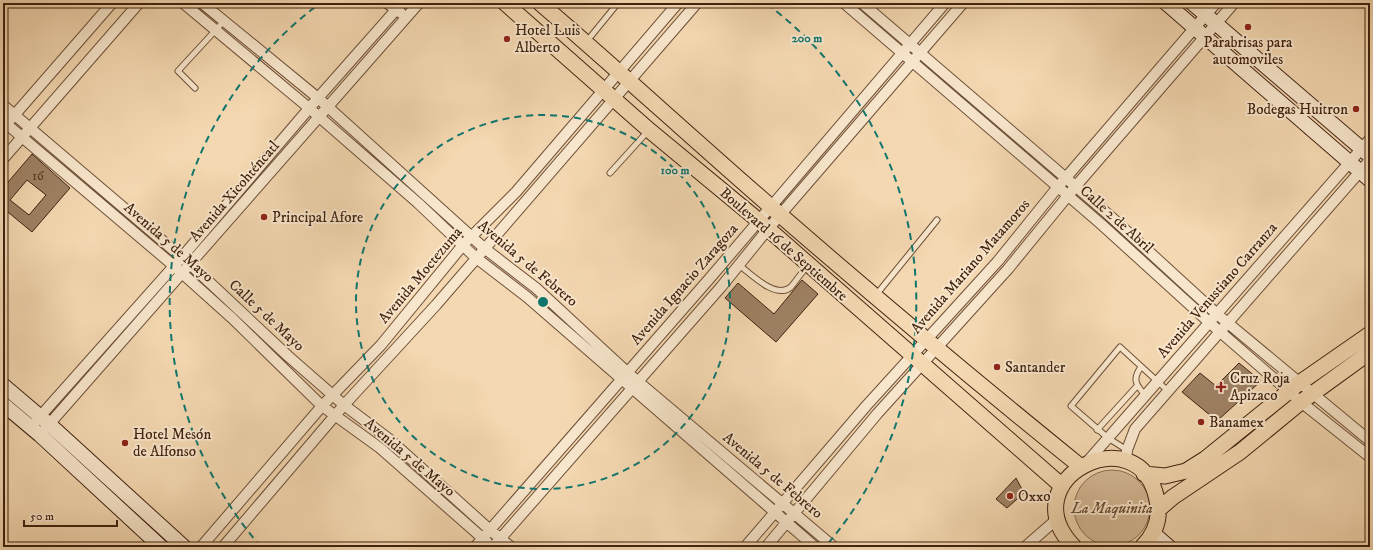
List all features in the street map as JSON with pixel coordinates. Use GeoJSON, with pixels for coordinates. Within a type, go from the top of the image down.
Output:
{"type":"FeatureCollection","features":[{"type":"Feature","properties":{"kind":"main road","name":"Boulevard 16 de Septiembre"},"geometry":{"type":"LineString","coordinates":[[505,3],[614,100],[763,225],[1062,486]]}},
{"type":"Feature","properties":{"kind":"main road","name":"Boulevard 16 de Septiembre"},"geometry":{"type":"LineString","coordinates":[[540,3],[619,70],[776,211],[932,345],[1083,464]]}},
{"type":"Feature","properties":{"kind":"main road"},"geometry":{"type":"LineString","coordinates":[[1166,3],[1365,176]]}},
{"type":"Feature","properties":{"kind":"main road"},"geometry":{"type":"LineString","coordinates":[[1192,3],[1367,148]]}},
{"type":"Feature","properties":{"kind":"main road"},"geometry":{"type":"LineString","coordinates":[[1144,474],[1165,476],[1186,471],[1205,459],[1293,388],[1370,334]]}},
{"type":"Feature","properties":{"kind":"main road"},"geometry":{"type":"LineString","coordinates":[[1159,509],[1173,496],[1240,452],[1306,398],[1370,352]]}},
{"type":"Feature","properties":{"kind":"main road"},"geometry":{"type":"LineString","coordinates":[[3,385],[45,420],[184,547]]}},
{"type":"Feature","properties":{"kind":"main road"},"geometry":{"type":"LineString","coordinates":[[3,404],[35,431],[161,547]]}},
{"type":"Feature","properties":{"kind":"main road"},"geometry":{"type":"LineString","coordinates":[[1065,547],[1056,508],[1062,486],[1069,475],[1083,464],[1100,459],[1127,456],[1144,474],[1155,490],[1159,509],[1158,521],[1153,533],[1142,547]]}},
{"type":"Feature","properties":{"kind":"main road"},"geometry":{"type":"LineString","coordinates":[[1060,525],[1074,547]]}},
{"type":"Feature","properties":{"kind":"main road"},"geometry":{"type":"LineString","coordinates":[[1153,533],[1169,547]]}},
{"type":"Feature","properties":{"kind":"street"},"geometry":{"type":"LineString","coordinates":[[4,124],[14,115],[112,3]]}},
{"type":"Feature","properties":{"kind":"street"},"geometry":{"type":"LineString","coordinates":[[3,159],[139,3]]}},
{"type":"Feature","properties":{"kind":"street","name":"Avenida 5 de Febrero"},"geometry":{"type":"LineString","coordinates":[[183,3],[309,108],[371,164],[418,203],[475,257],[527,297],[624,377],[713,444],[796,513],[834,547]]}},
{"type":"Feature","properties":{"kind":"street","name":"Avenida 5 de Febrero"},"geometry":{"type":"LineString","coordinates":[[202,3],[318,98],[484,248],[536,288],[579,327],[624,377]]}},
{"type":"Feature","properties":{"kind":"street"},"geometry":{"type":"LineString","coordinates":[[387,3],[399,6],[406,17]]}},
{"type":"Feature","properties":{"kind":"street","name":"Avenida Xicohténcatl"},"geometry":{"type":"LineString","coordinates":[[35,431],[98,370],[191,265],[318,116],[419,3]]}},
{"type":"Feature","properties":{"kind":"street","name":"Avenida Moctezuma"},"geometry":{"type":"LineString","coordinates":[[200,547],[322,406],[334,396],[381,345],[463,245],[516,192],[678,3]]}},
{"type":"Feature","properties":{"kind":"street","name":"Avenida Moctezuma"},"geometry":{"type":"LineString","coordinates":[[223,547],[344,405],[436,305],[475,257],[631,81],[696,3]]}},
{"type":"Feature","properties":{"kind":"street","name":"Calle 2 de Abril"},"geometry":{"type":"LineString","coordinates":[[862,3],[1065,179],[1109,215],[1228,324],[1293,388]]}},
{"type":"Feature","properties":{"kind":"street","name":"Avenida Ignacio Zaragoza"},"geometry":{"type":"LineString","coordinates":[[776,211],[901,53],[944,3]]}},
{"type":"Feature","properties":{"kind":"street","name":"Avenida Ignacio Zaragoza"},"geometry":{"type":"LineString","coordinates":[[475,547],[710,278],[776,211],[920,54],[963,3]]}},
{"type":"Feature","properties":{"kind":"street","name":"Avenida Mariano Matamoros"},"geometry":{"type":"LineString","coordinates":[[745,547],[774,512],[784,504],[867,405],[917,360],[1008,269],[1075,187],[1158,92],[1200,32],[1206,15],[1216,3]]}},
{"type":"Feature","properties":{"kind":"street","name":"Avenida Mariano Matamoros"},"geometry":{"type":"LineString","coordinates":[[932,345],[998,260],[1057,188],[1148,82],[1200,32],[1217,24],[1234,3]]}},
{"type":"Feature","properties":{"kind":"street","name":"Calle 2 de Abril"},"geometry":{"type":"LineString","coordinates":[[851,5],[901,53],[1005,141],[1057,188],[1101,224],[1210,323],[1306,398],[1370,442]]}},
{"type":"Feature","properties":{"kind":"street","name":"Avenida Xicohténcatl"},"geometry":{"type":"LineString","coordinates":[[45,420],[89,362],[182,257],[352,58],[399,6]]}},
{"type":"Feature","properties":{"kind":"street"},"geometry":{"type":"LineString","coordinates":[[663,19],[674,28]]}},
{"type":"Feature","properties":{"kind":"street"},"geometry":{"type":"LineString","coordinates":[[260,68],[269,58]]}},
{"type":"Feature","properties":{"kind":"street"},"geometry":{"type":"LineString","coordinates":[[352,58],[361,68]]}},
{"type":"Feature","properties":{"kind":"street"},"geometry":{"type":"LineString","coordinates":[[1148,82],[1158,92]]}},
{"type":"Feature","properties":{"kind":"street"},"geometry":{"type":"LineString","coordinates":[[962,104],[969,96]]}},
{"type":"Feature","properties":{"kind":"street","name":"Calle 5 de Mayo"},"geometry":{"type":"LineString","coordinates":[[3,105],[182,257],[288,356],[344,405],[389,439],[500,539],[511,547]]}},
{"type":"Feature","properties":{"kind":"street","name":"Avenida 5 de Mayo"},"geometry":{"type":"LineString","coordinates":[[4,124],[80,185],[174,266],[281,364],[322,406],[380,448],[482,539],[493,547]]}},
{"type":"Feature","properties":{"kind":"street"},"geometry":{"type":"LineString","coordinates":[[1108,129],[1118,138]]}},
{"type":"Feature","properties":{"kind":"street"},"geometry":{"type":"LineString","coordinates":[[1005,141],[1012,133]]}},
{"type":"Feature","properties":{"kind":"street"},"geometry":{"type":"LineString","coordinates":[[557,145],[567,152]]}},
{"type":"Feature","properties":{"kind":"street","name":"Avenida Venustiano Carranza"},"geometry":{"type":"LineString","coordinates":[[1083,464],[1210,323],[1350,162],[1367,148]]}},
{"type":"Feature","properties":{"kind":"street"},"geometry":{"type":"LineString","coordinates":[[371,164],[381,154]]}},
{"type":"Feature","properties":{"kind":"street"},"geometry":{"type":"LineString","coordinates":[[265,160],[275,167]]}},
{"type":"Feature","properties":{"kind":"street","name":"Avenida Venustiano Carranza"},"geometry":{"type":"LineString","coordinates":[[1127,456],[1134,429],[1220,331],[1228,324],[1289,252],[1365,176],[1370,160]]}},
{"type":"Feature","properties":{"kind":"street"},"geometry":{"type":"LineString","coordinates":[[80,185],[88,176]]}},
{"type":"Feature","properties":{"kind":"street"},"geometry":{"type":"LineString","coordinates":[[516,192],[526,199]]}},
{"type":"Feature","properties":{"kind":"street"},"geometry":{"type":"LineString","coordinates":[[418,203],[426,194]]}},
{"type":"Feature","properties":{"kind":"street"},"geometry":{"type":"LineString","coordinates":[[224,207],[234,215]]}},
{"type":"Feature","properties":{"kind":"street"},"geometry":{"type":"LineString","coordinates":[[1101,224],[1109,215]]}},
{"type":"Feature","properties":{"kind":"street","name":"Avenida Ignacio Zaragoza"},"geometry":{"type":"LineString","coordinates":[[493,547],[739,265],[763,225]]}},
{"type":"Feature","properties":{"kind":"street"},"geometry":{"type":"LineString","coordinates":[[1278,243],[1289,252]]}},
{"type":"Feature","properties":{"kind":"street"},"geometry":{"type":"LineString","coordinates":[[998,260],[1008,269]]}},
{"type":"Feature","properties":{"kind":"street"},"geometry":{"type":"LineString","coordinates":[[1158,276],[1166,268]]}},
{"type":"Feature","properties":{"kind":"street"},"geometry":{"type":"LineString","coordinates":[[710,278],[720,287]]}},
{"type":"Feature","properties":{"kind":"street"},"geometry":{"type":"LineString","coordinates":[[527,297],[536,288]]}},
{"type":"Feature","properties":{"kind":"street"},"geometry":{"type":"LineString","coordinates":[[424,294],[436,305]]}},
{"type":"Feature","properties":{"kind":"street"},"geometry":{"type":"LineString","coordinates":[[232,318],[240,310]]}},
{"type":"Feature","properties":{"kind":"street"},"geometry":{"type":"LineString","coordinates":[[132,313],[140,322]]}},
{"type":"Feature","properties":{"kind":"street"},"geometry":{"type":"LineString","coordinates":[[672,321],[682,330]]}},
{"type":"Feature","properties":{"kind":"street"},"geometry":{"type":"LineString","coordinates":[[572,335],[579,327]]}},
{"type":"Feature","properties":{"kind":"street"},"geometry":{"type":"LineString","coordinates":[[381,345],[391,354]]}},
{"type":"Feature","properties":{"kind":"street"},"geometry":{"type":"LineString","coordinates":[[281,364],[288,356]]}},
{"type":"Feature","properties":{"kind":"street","name":"Avenida Mariano Matamoros"},"geometry":{"type":"LineString","coordinates":[[766,547],[796,513],[877,414],[917,360]]}},
{"type":"Feature","properties":{"kind":"street"},"geometry":{"type":"LineString","coordinates":[[89,362],[98,370]]}},
{"type":"Feature","properties":{"kind":"street","name":"Avenida 5 de Febrero"},"geometry":{"type":"LineString","coordinates":[[635,385],[705,452],[815,547]]}},
{"type":"Feature","properties":{"kind":"street","name":"Calle 2 de Abril"},"geometry":{"type":"LineString","coordinates":[[1306,398],[1370,457]]}},
{"type":"Feature","properties":{"kind":"street"},"geometry":{"type":"LineString","coordinates":[[867,405],[877,414]]}},
{"type":"Feature","properties":{"kind":"street"},"geometry":{"type":"LineString","coordinates":[[380,448],[389,439]]}},
{"type":"Feature","properties":{"kind":"street"},"geometry":{"type":"LineString","coordinates":[[705,452],[713,444]]}},
{"type":"Feature","properties":{"kind":"street"},"geometry":{"type":"LineString","coordinates":[[262,476],[277,485]]}},
{"type":"Feature","properties":{"kind":"street"},"geometry":{"type":"LineString","coordinates":[[430,491],[438,483]]}},
{"type":"Feature","properties":{"kind":"street"},"geometry":{"type":"LineString","coordinates":[[1029,545],[1060,525]]}},
{"type":"Feature","properties":{"kind":"lane"},"geometry":{"type":"LineString","coordinates":[[586,42],[618,3]]}},
{"type":"Feature","properties":{"kind":"lane"},"geometry":{"type":"LineString","coordinates":[[195,88],[178,71],[215,29],[224,21]]}},
{"type":"Feature","properties":{"kind":"lane"},"geometry":{"type":"LineString","coordinates":[[610,173],[649,130]]}},
{"type":"Feature","properties":{"kind":"lane"},"geometry":{"type":"LineString","coordinates":[[875,296],[937,220]]}},
{"type":"Feature","properties":{"kind":"lane"},"geometry":{"type":"LineString","coordinates":[[739,265],[769,288],[781,290],[791,287],[808,264]]}},
{"type":"Feature","properties":{"kind":"lane"},"geometry":{"type":"LineString","coordinates":[[1127,456],[1071,406],[1120,348],[1168,391]]}},
{"type":"Feature","properties":{"kind":"lane"},"geometry":{"type":"LineString","coordinates":[[1141,367],[1136,374],[1137,386],[1146,395]]}},
{"type":"Feature","properties":{"kind":"lane"},"geometry":{"type":"LineString","coordinates":[[1097,430],[1137,386]]}},
{"type":"Feature","properties":{"kind":"green space","name":"La Maquinita"},"geometry":{"type":"Polygon","coordinates":[[[1112,470],[1126,473],[1139,481],[1147,494],[1150,508],[1147,522],[1139,535],[1126,543],[1112,546],[1098,543],[1085,535],[1077,522],[1074,508],[1077,494],[1085,481],[1098,473],[1112,470]]]}},
{"type":"Feature","properties":{"kind":"building"},"geometry":{"type":"Polygon","coordinates":[[[32,154],[70,188],[32,232],[3,208],[3,188],[32,154]],[[27,180],[10,200],[29,215],[46,195],[27,180]]]}},
{"type":"Feature","properties":{"kind":"building"},"geometry":{"type":"Polygon","coordinates":[[[802,280],[818,294],[776,342],[725,298],[738,283],[774,314],[802,280]]]}},
{"type":"Feature","properties":{"kind":"building","name":"Cruz Roja Apizaco"},"geometry":{"type":"Polygon","coordinates":[[[1239,363],[1261,381],[1217,421],[1182,392],[1200,373],[1216,386],[1239,363]]]}},
{"type":"Feature","properties":{"kind":"building","name":"Oxxo"},"geometry":{"type":"Polygon","coordinates":[[[1016,478],[1024,493],[1007,508],[996,499],[1016,478]]]}},
{"type":"Feature","properties":{"kind":"place","name":"Parabrisas para automoviles"},"geometry":{"type":"Point","coordinates":[1248,27]}},
{"type":"Feature","properties":{"kind":"place","name":"Hotel Luis Alberto"},"geometry":{"type":"Point","coordinates":[507,39]}},
{"type":"Feature","properties":{"kind":"place","name":"Bodegas Huitron"},"geometry":{"type":"Point","coordinates":[1356,109]}},
{"type":"Feature","properties":{"kind":"place","name":"Principal Afore"},"geometry":{"type":"Point","coordinates":[264,217]}},
{"type":"Feature","properties":{"kind":"place","name":"Santander"},"geometry":{"type":"Point","coordinates":[997,367]}},
{"type":"Feature","properties":{"kind":"place","name":"Cruz Roja Apizaco"},"geometry":{"type":"Point","coordinates":[1221,387]}},
{"type":"Feature","properties":{"kind":"place","name":"Banamex"},"geometry":{"type":"Point","coordinates":[1201,422]}},
{"type":"Feature","properties":{"kind":"place","name":"Hotel Mesón de Alfonso"},"geometry":{"type":"Point","coordinates":[125,443]}},
{"type":"Feature","properties":{"kind":"place","name":"Oxxo"},"geometry":{"type":"Point","coordinates":[1010,496]}}]}
